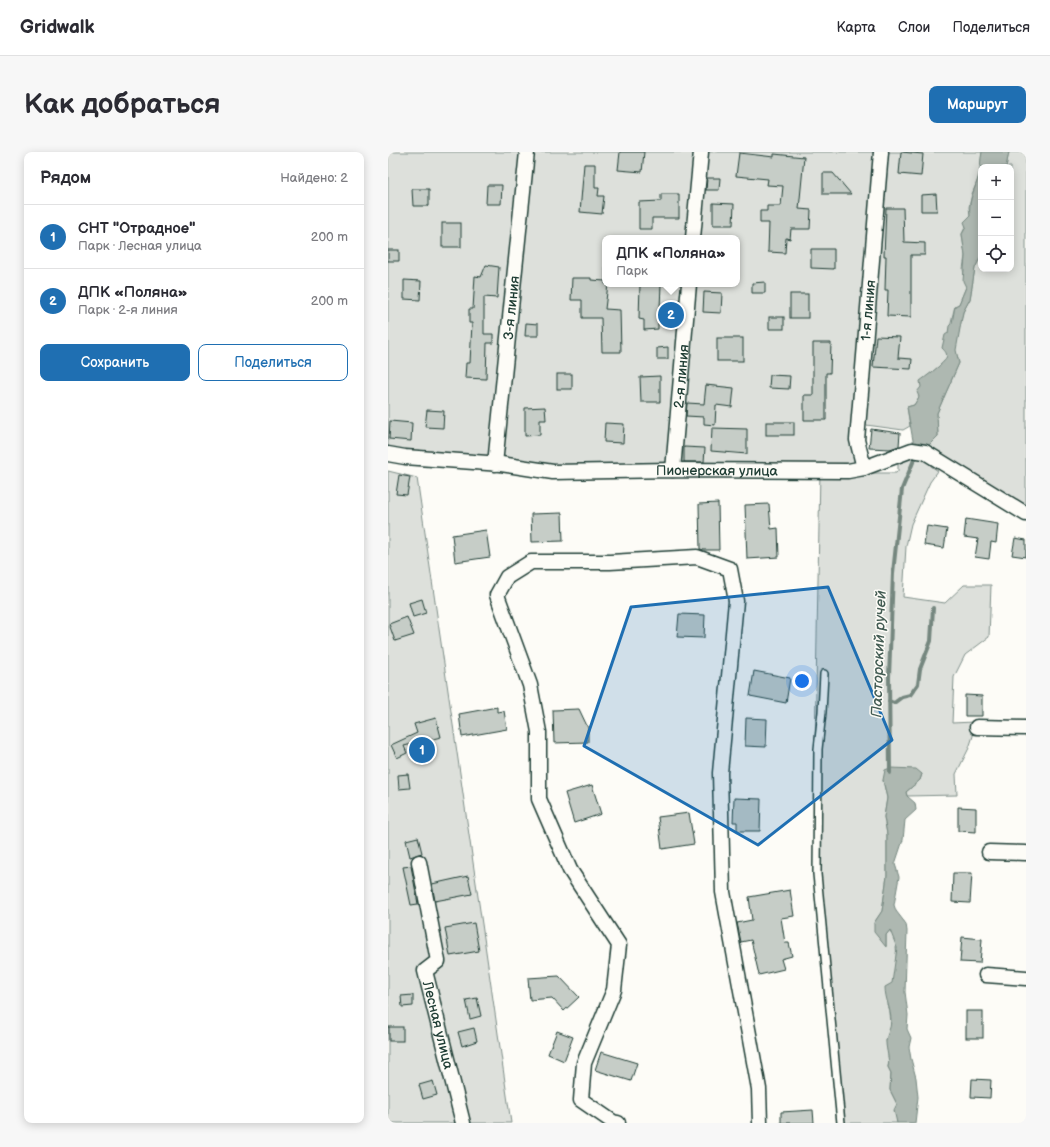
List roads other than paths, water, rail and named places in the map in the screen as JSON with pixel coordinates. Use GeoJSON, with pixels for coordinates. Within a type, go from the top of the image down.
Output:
{"type":"FeatureCollection","features":[{"type":"Feature","properties":{"kind":"street","name":"3-я линия"},"geometry":{"type":"LineString","coordinates":[[495,464],[527,152]]}},
{"type":"Feature","properties":{"kind":"street"},"geometry":{"type":"LineString","coordinates":[[693,235],[701,152]]}},
{"type":"Feature","properties":{"kind":"street","name":"1-я линия"},"geometry":{"type":"LineString","coordinates":[[864,468],[857,440],[881,152]]}},
{"type":"Feature","properties":{"kind":"street","name":"2-я линия"},"geometry":{"type":"LineString","coordinates":[[673,470],[689,287]]}},
{"type":"Feature","properties":{"kind":"street","name":"Пионерская улица"},"geometry":{"type":"LineString","coordinates":[[388,454],[405,457],[495,464],[553,472],[673,470],[848,471],[864,468],[919,451],[1026,514]]}},
{"type":"Feature","properties":{"kind":"street"},"geometry":{"type":"LineString","coordinates":[[618,1123],[613,1122],[581,1100],[584,1063],[614,990],[619,945],[570,870],[539,799],[539,732],[530,685],[497,595],[507,577],[531,562],[610,562],[697,557],[730,569],[736,601],[720,773],[722,892],[759,1089],[760,1123]]}},
{"type":"Feature","properties":{"kind":"street"},"geometry":{"type":"LineString","coordinates":[[977,727],[1026,728]]}},
{"type":"Feature","properties":{"kind":"street"},"geometry":{"type":"LineString","coordinates":[[989,852],[1026,853]]}},
{"type":"Feature","properties":{"kind":"street","name":"Лесная улица"},"geometry":{"type":"LineString","coordinates":[[419,862],[438,961],[425,971],[463,1123]]}},
{"type":"Feature","properties":{"kind":"street"},"geometry":{"type":"LineString","coordinates":[[986,975],[1026,978]]}},
{"type":"Feature","properties":{"kind":"lane"},"geometry":{"type":"LineString","coordinates":[[824,674],[818,749],[817,874],[841,1123]]}},
{"type":"Feature","properties":{"kind":"waterway","name":"Пасторский ручей"},"geometry":{"type":"LineString","coordinates":[[890,773],[889,677],[893,573],[902,489],[916,455]]}},
{"type":"Feature","properties":{"kind":"waterway"},"geometry":{"type":"LineString","coordinates":[[889,701],[894,703],[902,697],[910,695],[918,684],[920,669],[931,641],[933,608]]}},
{"type":"Feature","properties":{"kind":"place","name":"ДПК «Поляна»"},"geometry":{"type":"Point","coordinates":[671,315]}},
{"type":"Feature","properties":{"kind":"place","name":"СНТ \"Отрадное\""},"geometry":{"type":"Point","coordinates":[422,750]}}]}
